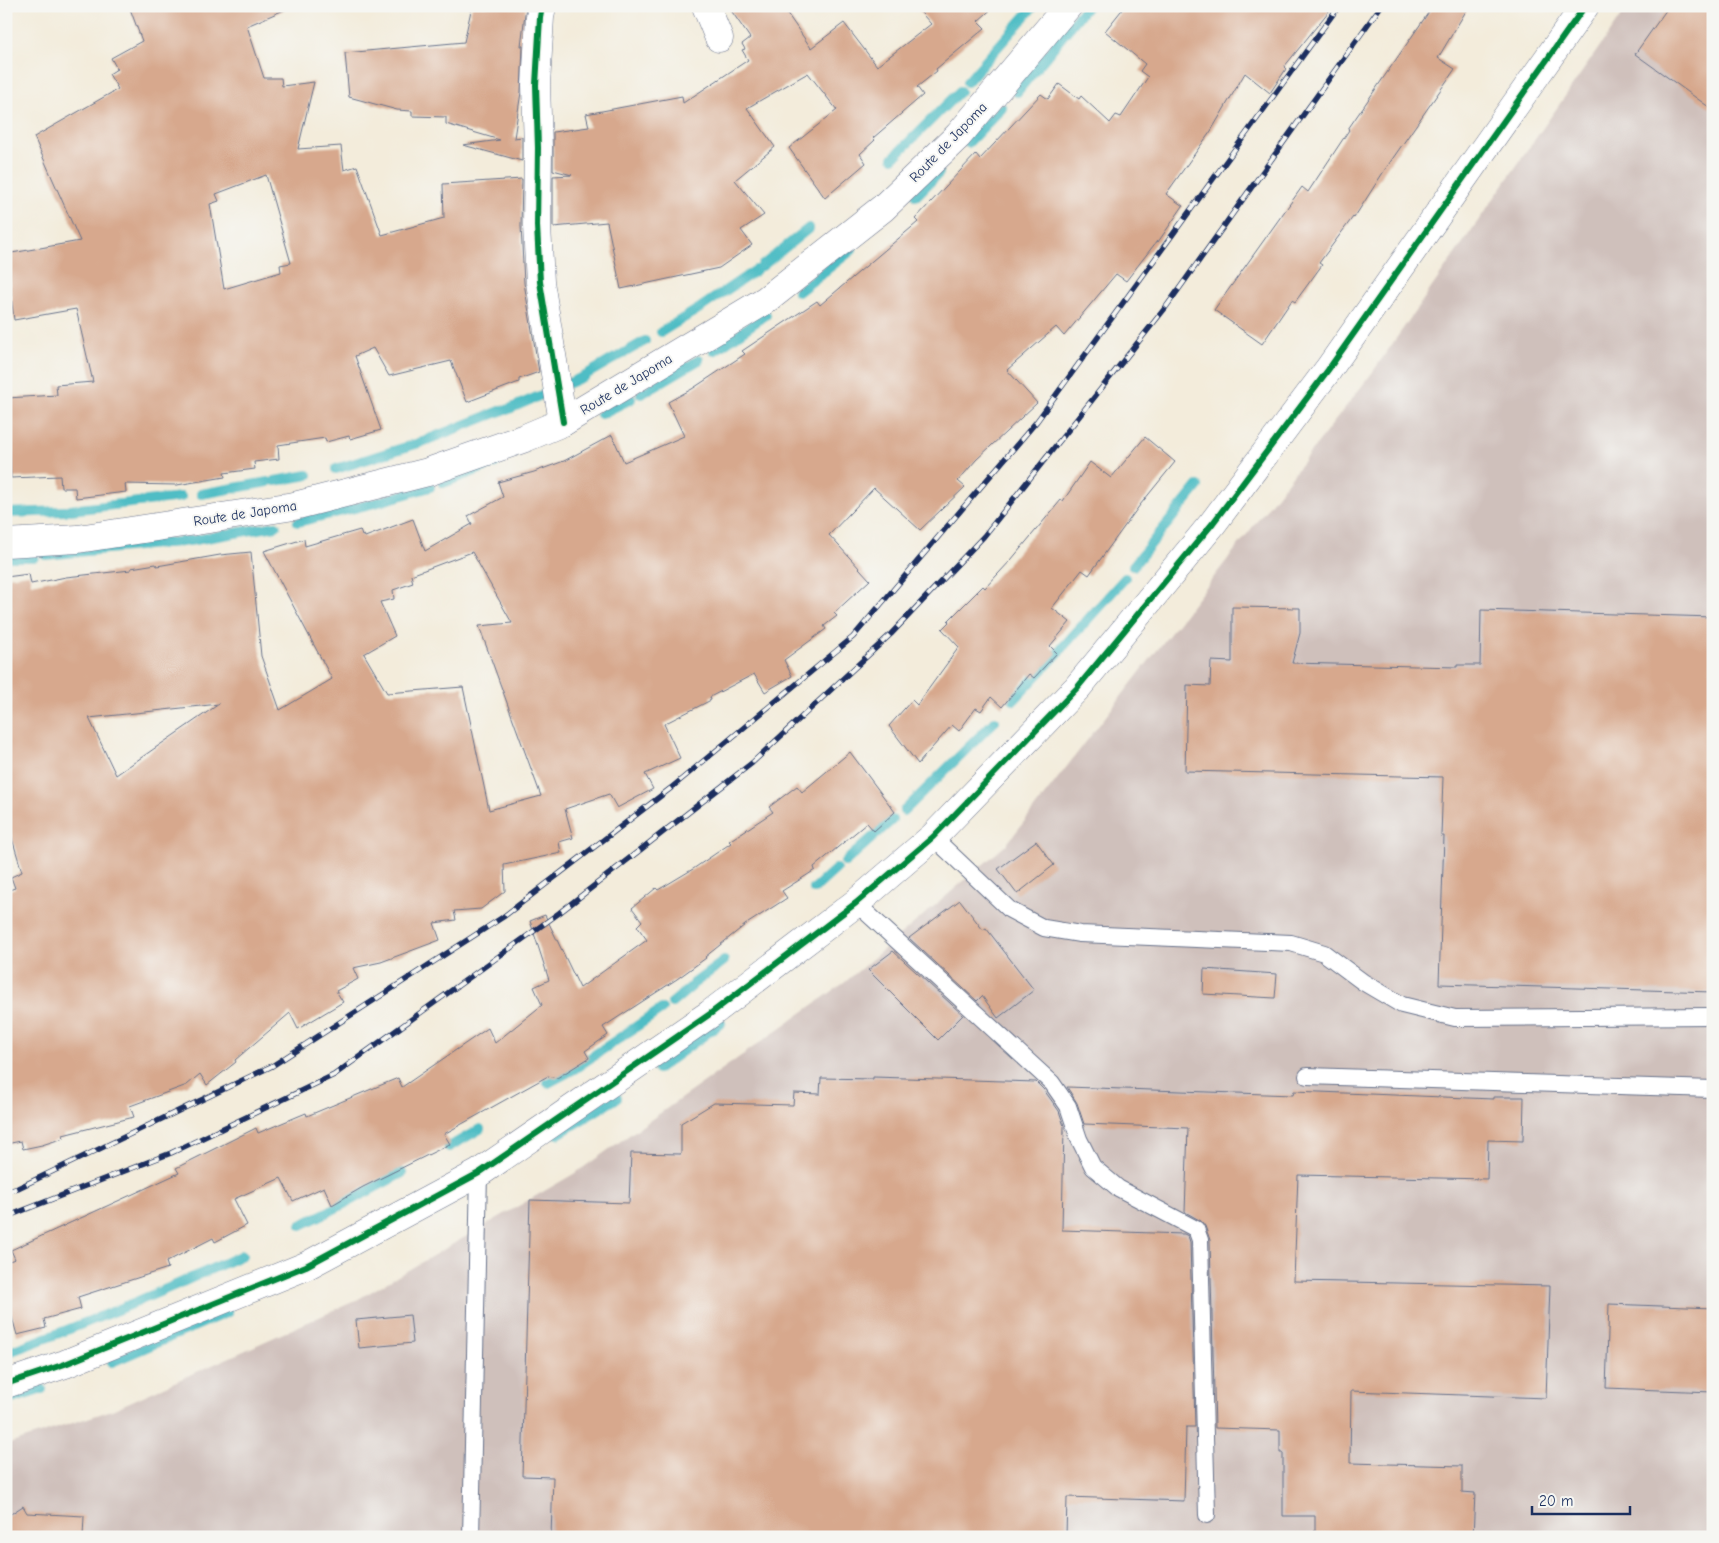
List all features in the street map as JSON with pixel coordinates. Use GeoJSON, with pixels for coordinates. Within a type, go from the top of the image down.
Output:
{"type":"FeatureCollection","features":[{"type":"Feature","properties":{"kind":"street"},"geometry":{"type":"LineString","coordinates":[[542,6],[536,85],[538,148],[537,226],[541,291],[563,422]]}},
{"type":"Feature","properties":{"kind":"street"},"geometry":{"type":"LineString","coordinates":[[706,6],[719,38]]}},
{"type":"Feature","properties":{"kind":"street","name":"Route de Japoma"},"geometry":{"type":"LineString","coordinates":[[6,543],[78,539],[294,506],[428,472],[525,438],[563,422],[766,300],[883,208],[958,136],[1068,6]]}},
{"type":"Feature","properties":{"kind":"street"},"geometry":{"type":"LineString","coordinates":[[6,1384],[65,1364],[306,1266],[479,1173],[710,1014],[856,903],[933,837],[1077,688],[1213,523],[1328,370],[1585,6]]}},
{"type":"Feature","properties":{"kind":"lane"},"geometry":{"type":"LineString","coordinates":[[933,837],[1010,910],[1044,928],[1080,934],[1291,943],[1324,953],[1363,982],[1402,1005],[1455,1018],[1713,1016]]}},
{"type":"Feature","properties":{"kind":"lane"},"geometry":{"type":"LineString","coordinates":[[856,903],[1052,1083],[1068,1106],[1079,1139],[1093,1167],[1118,1188],[1196,1229],[1200,1240],[1207,1514]]}},
{"type":"Feature","properties":{"kind":"lane"},"geometry":{"type":"LineString","coordinates":[[1307,1076],[1713,1090]]}},
{"type":"Feature","properties":{"kind":"lane"},"geometry":{"type":"LineString","coordinates":[[470,1537],[479,1173]]}},
{"type":"Feature","properties":{"kind":"shaded area"},"geometry":{"type":"Polygon","coordinates":[[[1628,6],[1713,6],[1713,1537],[6,1537],[6,1445],[112,1410],[355,1301],[577,1172],[844,983],[1006,845],[1372,373],[1628,6]]]}},
{"type":"Feature","properties":{"kind":"building"},"geometry":{"type":"Polygon","coordinates":[[[129,6],[293,6],[247,26],[264,78],[281,78],[282,86],[314,82],[298,149],[341,146],[344,170],[357,166],[382,235],[444,218],[443,184],[522,179],[521,226],[524,283],[539,372],[519,379],[519,382],[467,402],[451,361],[389,376],[373,348],[355,356],[381,430],[350,439],[349,436],[326,442],[325,438],[278,445],[279,459],[254,462],[255,469],[224,473],[225,477],[177,485],[125,484],[126,492],[76,498],[75,488],[61,488],[60,476],[11,478],[7,398],[57,395],[56,385],[93,382],[76,309],[14,320],[6,254],[80,241],[34,137],[118,89],[109,74],[117,69],[111,58],[142,41],[129,6]],[[266,175],[216,194],[219,201],[210,204],[224,289],[281,272],[280,265],[291,263],[266,175]]]}},
{"type":"Feature","properties":{"kind":"building"},"geometry":{"type":"Polygon","coordinates":[[[472,6],[526,6],[521,46],[523,46],[521,92],[514,138],[522,137],[522,161],[463,145],[500,140],[446,124],[446,117],[412,116],[412,111],[397,110],[349,97],[345,53],[464,42],[472,6]]]}},
{"type":"Feature","properties":{"kind":"building"},"geometry":{"type":"Polygon","coordinates":[[[728,6],[782,6],[811,48],[844,23],[877,66],[931,24],[915,6],[995,6],[978,21],[985,28],[917,87],[923,95],[873,138],[875,140],[860,154],[866,163],[825,198],[789,148],[837,110],[808,73],[747,108],[775,147],[735,180],[764,215],[741,230],[752,245],[719,268],[621,289],[607,222],[553,227],[553,176],[572,175],[553,170],[553,132],[589,127],[586,114],[682,96],[683,103],[748,60],[742,50],[745,49],[742,44],[750,38],[728,6]]]}},
{"type":"Feature","properties":{"kind":"building"},"geometry":{"type":"Polygon","coordinates":[[[1125,6],[1333,6],[1284,67],[1286,69],[1270,93],[1245,73],[1211,131],[1166,194],[1183,206],[1158,242],[1126,281],[1116,274],[1064,336],[1056,327],[1007,370],[1037,403],[976,460],[958,481],[965,487],[920,530],[874,488],[829,535],[870,580],[834,613],[837,616],[824,626],[826,629],[784,660],[792,676],[765,692],[754,674],[710,697],[711,700],[664,724],[680,758],[645,774],[653,789],[617,808],[609,794],[565,809],[573,838],[559,842],[561,853],[504,865],[505,891],[481,909],[454,911],[456,920],[434,923],[440,940],[381,962],[353,968],[358,979],[336,991],[343,1002],[298,1029],[290,1013],[235,1060],[236,1062],[207,1085],[200,1074],[187,1085],[130,1106],[134,1117],[63,1135],[64,1138],[42,1145],[23,1149],[21,1141],[6,1144],[6,891],[15,888],[11,877],[22,872],[6,818],[6,577],[29,574],[31,584],[66,577],[131,570],[131,568],[156,564],[157,566],[220,555],[251,552],[261,656],[280,710],[332,679],[264,551],[304,539],[305,546],[360,530],[362,536],[364,535],[365,537],[413,519],[425,551],[472,524],[468,516],[503,497],[498,482],[564,461],[612,435],[624,462],[684,436],[668,402],[692,389],[745,354],[742,351],[817,301],[820,305],[918,222],[915,219],[976,154],[980,159],[1041,94],[1048,99],[1059,84],[1079,99],[1081,96],[1110,123],[1116,115],[1121,117],[1148,77],[1140,71],[1145,64],[1105,31],[1125,6]],[[472,552],[411,575],[413,583],[393,590],[394,599],[380,602],[395,636],[364,654],[387,693],[463,687],[489,810],[541,796],[479,626],[512,623],[472,552]],[[219,704],[89,718],[116,775],[219,704]]]}},
{"type":"Feature","properties":{"kind":"building"},"geometry":{"type":"Polygon","coordinates":[[[1433,6],[1469,6],[1438,58],[1455,69],[1384,171],[1354,218],[1319,263],[1322,265],[1295,302],[1292,300],[1262,344],[1214,310],[1302,187],[1308,192],[1348,129],[1433,6]]]}},
{"type":"Feature","properties":{"kind":"building"},"geometry":{"type":"Polygon","coordinates":[[[1669,6],[1713,6],[1713,110],[1635,54],[1669,6]]]}},
{"type":"Feature","properties":{"kind":"building"},"geometry":{"type":"Polygon","coordinates":[[[1145,437],[1175,462],[1140,505],[1089,575],[1082,570],[1052,608],[1070,622],[1050,646],[1057,653],[1034,678],[1029,674],[1002,707],[991,697],[981,711],[976,708],[959,731],[952,725],[918,764],[889,726],[912,700],[917,705],[959,647],[942,629],[1011,560],[1061,500],[1063,501],[1090,462],[1111,478],[1145,437]]]}},
{"type":"Feature","properties":{"kind":"building"},"geometry":{"type":"Polygon","coordinates":[[[1232,607],[1300,608],[1300,633],[1292,663],[1457,667],[1457,665],[1480,665],[1481,610],[1713,617],[1713,992],[1439,984],[1444,836],[1441,836],[1443,777],[1185,771],[1187,685],[1210,686],[1211,661],[1232,662],[1232,607]]]}},
{"type":"Feature","properties":{"kind":"building"},"geometry":{"type":"Polygon","coordinates":[[[850,752],[895,812],[874,831],[867,823],[814,867],[815,870],[782,891],[787,898],[745,925],[706,958],[677,979],[603,1027],[608,1035],[585,1051],[589,1058],[557,1078],[548,1076],[444,1134],[450,1144],[363,1187],[332,1205],[324,1187],[293,1201],[281,1178],[234,1199],[247,1225],[215,1242],[213,1238],[166,1262],[168,1268],[78,1297],[81,1309],[44,1319],[46,1328],[17,1335],[6,1296],[6,1262],[15,1259],[11,1250],[179,1173],[176,1168],[256,1128],[258,1133],[306,1113],[307,1116],[398,1078],[402,1087],[488,1028],[495,1043],[542,1005],[534,987],[549,980],[530,921],[545,915],[580,988],[647,940],[637,926],[642,921],[632,908],[656,888],[658,890],[693,869],[731,843],[729,841],[773,812],[769,807],[797,786],[802,792],[850,752]]]}},
{"type":"Feature","properties":{"kind":"building"},"geometry":{"type":"Polygon","coordinates":[[[1036,841],[1054,865],[1017,894],[998,869],[1036,841]]]}},
{"type":"Feature","properties":{"kind":"building"},"geometry":{"type":"Polygon","coordinates":[[[960,900],[983,930],[986,928],[1034,990],[998,1018],[982,996],[977,1001],[909,938],[960,900]]]}},
{"type":"Feature","properties":{"kind":"building"},"geometry":{"type":"Polygon","coordinates":[[[893,951],[963,1015],[938,1040],[868,970],[893,951]]]}},
{"type":"Feature","properties":{"kind":"building"},"geometry":{"type":"Polygon","coordinates":[[[1204,969],[1277,974],[1275,998],[1203,994],[1204,969]]]}},
{"type":"Feature","properties":{"kind":"building"},"geometry":{"type":"Polygon","coordinates":[[[873,1077],[1036,1082],[1059,1111],[1064,1126],[1062,1230],[1184,1234],[1188,1236],[1190,1242],[1195,1427],[1186,1427],[1184,1501],[1067,1497],[1066,1537],[551,1537],[553,1477],[522,1476],[530,1200],[629,1203],[631,1153],[681,1154],[681,1123],[714,1103],[793,1105],[794,1093],[820,1094],[821,1078],[873,1079],[873,1077]]]}},
{"type":"Feature","properties":{"kind":"building"},"geometry":{"type":"Polygon","coordinates":[[[1067,1087],[1293,1095],[1294,1091],[1493,1099],[1493,1097],[1524,1097],[1523,1141],[1488,1140],[1487,1179],[1298,1175],[1294,1281],[1550,1286],[1546,1398],[1351,1391],[1350,1463],[1462,1466],[1462,1492],[1475,1493],[1473,1537],[1315,1537],[1315,1516],[1283,1516],[1283,1453],[1280,1453],[1280,1430],[1215,1428],[1210,1240],[1201,1221],[1185,1212],[1188,1128],[1084,1124],[1077,1103],[1067,1087]]]}},
{"type":"Feature","properties":{"kind":"building"},"geometry":{"type":"Polygon","coordinates":[[[1609,1304],[1713,1308],[1713,1392],[1606,1388],[1609,1304]]]}},
{"type":"Feature","properties":{"kind":"building"},"geometry":{"type":"Polygon","coordinates":[[[410,1315],[413,1343],[359,1348],[356,1320],[410,1315]]]}},
{"type":"Feature","properties":{"kind":"building"},"geometry":{"type":"Polygon","coordinates":[[[23,1506],[27,1513],[84,1516],[83,1537],[6,1537],[6,1517],[23,1506]]]}},
{"type":"Feature","properties":{"kind":"waterway"},"geometry":{"type":"LineString","coordinates":[[967,82],[1034,6]]}},
{"type":"Feature","properties":{"kind":"waterway"},"geometry":{"type":"LineString","coordinates":[[1017,92],[1087,6]]}},
{"type":"Feature","properties":{"kind":"waterway"},"geometry":{"type":"LineString","coordinates":[[893,158],[960,91]]}},
{"type":"Feature","properties":{"kind":"waterway"},"geometry":{"type":"LineString","coordinates":[[968,143],[1002,108]]}},
{"type":"Feature","properties":{"kind":"waterway"},"geometry":{"type":"LineString","coordinates":[[916,196],[939,173]]}},
{"type":"Feature","properties":{"kind":"waterway"},"geometry":{"type":"LineString","coordinates":[[762,266],[809,228]]}},
{"type":"Feature","properties":{"kind":"waterway"},"geometry":{"type":"LineString","coordinates":[[798,292],[852,250]]}},
{"type":"Feature","properties":{"kind":"waterway"},"geometry":{"type":"LineString","coordinates":[[661,332],[756,270]]}},
{"type":"Feature","properties":{"kind":"waterway"},"geometry":{"type":"LineString","coordinates":[[714,351],[766,315]]}},
{"type":"Feature","properties":{"kind":"waterway"},"geometry":{"type":"LineString","coordinates":[[619,356],[645,341]]}},
{"type":"Feature","properties":{"kind":"waterway"},"geometry":{"type":"LineString","coordinates":[[589,373],[615,358]]}},
{"type":"Feature","properties":{"kind":"waterway"},"geometry":{"type":"LineString","coordinates":[[641,394],[699,360]]}},
{"type":"Feature","properties":{"kind":"waterway"},"geometry":{"type":"LineString","coordinates":[[507,410],[585,376]]}},
{"type":"Feature","properties":{"kind":"waterway"},"geometry":{"type":"LineString","coordinates":[[601,414],[631,399]]}},
{"type":"Feature","properties":{"kind":"waterway"},"geometry":{"type":"LineString","coordinates":[[336,469],[419,443],[503,410]]}},
{"type":"Feature","properties":{"kind":"waterway"},"geometry":{"type":"LineString","coordinates":[[443,483],[495,463]]}},
{"type":"Feature","properties":{"kind":"waterway"},"geometry":{"type":"LineString","coordinates":[[275,481],[308,475]]}},
{"type":"Feature","properties":{"kind":"waterway"},"geometry":{"type":"LineString","coordinates":[[201,494],[268,482]]}},
{"type":"Feature","properties":{"kind":"waterway"},"geometry":{"type":"LineString","coordinates":[[1133,566],[1198,486]]}},
{"type":"Feature","properties":{"kind":"waterway"},"geometry":{"type":"LineString","coordinates":[[298,522],[430,487]]}},
{"type":"Feature","properties":{"kind":"waterway"},"geometry":{"type":"LineString","coordinates":[[71,510],[181,497]]}},
{"type":"Feature","properties":{"kind":"waterway"},"geometry":{"type":"LineString","coordinates":[[6,513],[65,511]]}},
{"type":"Feature","properties":{"kind":"waterway"},"geometry":{"type":"LineString","coordinates":[[45,555],[189,541],[276,526]]}},
{"type":"Feature","properties":{"kind":"waterway"},"geometry":{"type":"LineString","coordinates":[[6,557],[34,557]]}},
{"type":"Feature","properties":{"kind":"waterway"},"geometry":{"type":"LineString","coordinates":[[1062,648],[1125,578]]}},
{"type":"Feature","properties":{"kind":"waterway"},"geometry":{"type":"LineString","coordinates":[[1014,700],[1059,652]]}},
{"type":"Feature","properties":{"kind":"waterway"},"geometry":{"type":"LineString","coordinates":[[904,811],[995,721]]}},
{"type":"Feature","properties":{"kind":"waterway"},"geometry":{"type":"LineString","coordinates":[[845,862],[892,820]]}},
{"type":"Feature","properties":{"kind":"waterway"},"geometry":{"type":"LineString","coordinates":[[814,889],[836,869]]}},
{"type":"Feature","properties":{"kind":"waterway"},"geometry":{"type":"LineString","coordinates":[[693,984],[724,961]]}},
{"type":"Feature","properties":{"kind":"waterway"},"geometry":{"type":"LineString","coordinates":[[672,1003],[691,987]]}},
{"type":"Feature","properties":{"kind":"waterway"},"geometry":{"type":"LineString","coordinates":[[548,1083],[574,1069],[662,1009]]}},
{"type":"Feature","properties":{"kind":"waterway"},"geometry":{"type":"LineString","coordinates":[[658,1069],[721,1023]]}},
{"type":"Feature","properties":{"kind":"waterway"},"geometry":{"type":"LineString","coordinates":[[558,1134],[617,1098]]}},
{"type":"Feature","properties":{"kind":"waterway"},"geometry":{"type":"LineString","coordinates":[[449,1147],[480,1129]]}},
{"type":"Feature","properties":{"kind":"waterway"},"geometry":{"type":"LineString","coordinates":[[301,1225],[402,1173]]}},
{"type":"Feature","properties":{"kind":"waterway"},"geometry":{"type":"LineString","coordinates":[[6,1353],[125,1307],[242,1255]]}},
{"type":"Feature","properties":{"kind":"waterway"},"geometry":{"type":"LineString","coordinates":[[112,1362],[228,1312]]}},
{"type":"Feature","properties":{"kind":"waterway"},"geometry":{"type":"LineString","coordinates":[[6,1401],[42,1389]]}},
{"type":"Feature","properties":{"kind":"railway"},"geometry":{"type":"LineString","coordinates":[[6,1192],[18,1188],[272,1066],[503,917],[671,788],[853,637],[1037,421],[1339,6]]}},
{"type":"Feature","properties":{"kind":"railway"},"geometry":{"type":"LineString","coordinates":[[6,1217],[171,1153],[334,1075],[559,913],[752,763],[891,634],[984,536],[1166,307],[1381,6]]}},
{"type":"Feature","properties":{"kind":"cycle path"},"geometry":{"type":"LineString","coordinates":[[542,6],[536,85],[538,148],[537,226],[540,282],[563,422]]}},
{"type":"Feature","properties":{"kind":"cycle path"},"geometry":{"type":"LineString","coordinates":[[6,1384],[65,1364],[306,1266],[479,1173],[710,1014],[856,903],[933,837],[1077,688],[1213,523],[1328,370],[1585,6]]}}]}
